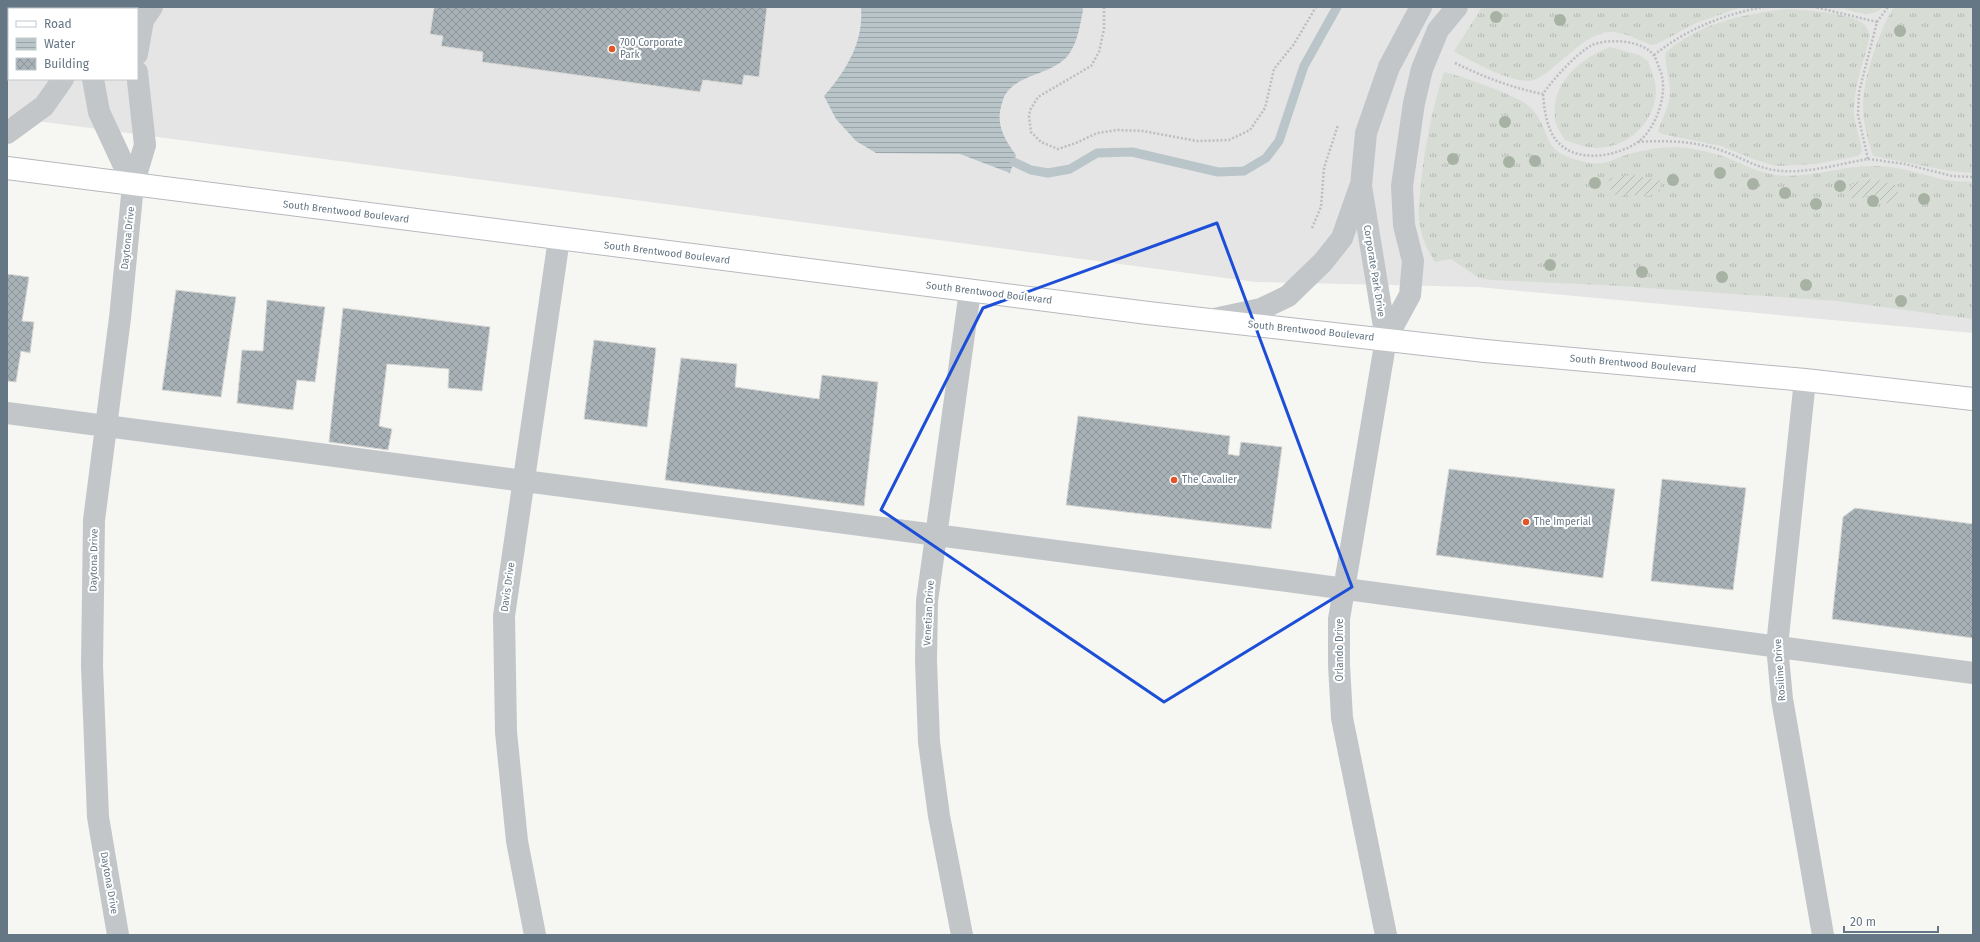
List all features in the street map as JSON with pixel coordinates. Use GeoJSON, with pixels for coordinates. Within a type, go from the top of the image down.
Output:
{"type":"FeatureCollection","features":[{"type":"Feature","properties":{"kind":"main road","name":"South Brentwood Boulevard"},"geometry":{"type":"LineString","coordinates":[[7,168],[970,291],[1209,320],[1485,351],[1805,380],[1973,399]]}},
{"type":"Feature","properties":{"kind":"street"},"geometry":{"type":"LineString","coordinates":[[138,48],[143,20],[152,7]]}},
{"type":"Feature","properties":{"kind":"street","name":"Corporate Park Drive"},"geometry":{"type":"LineString","coordinates":[[1386,339],[1361,186],[1366,133],[1389,66],[1421,7]]}},
{"type":"Feature","properties":{"kind":"street","name":"Corporate Park Drive"},"geometry":{"type":"LineString","coordinates":[[1386,339],[1410,295],[1413,261],[1404,225],[1402,186],[1414,103],[1422,69],[1438,30],[1457,7]]}},
{"type":"Feature","properties":{"kind":"street"},"geometry":{"type":"LineString","coordinates":[[7,133],[44,106],[62,80]]}},
{"type":"Feature","properties":{"kind":"street"},"geometry":{"type":"LineString","coordinates":[[93,80],[99,112],[133,185]]}},
{"type":"Feature","properties":{"kind":"street"},"geometry":{"type":"LineString","coordinates":[[133,185],[144,145],[138,80]]}},
{"type":"Feature","properties":{"kind":"street","name":"Daytona Drive"},"geometry":{"type":"LineString","coordinates":[[118,935],[98,817],[92,666],[94,520],[120,318],[133,185]]}},
{"type":"Feature","properties":{"kind":"street"},"geometry":{"type":"LineString","coordinates":[[1209,320],[1261,309],[1288,296],[1323,262],[1342,238],[1361,186]]}},
{"type":"Feature","properties":{"kind":"street","name":"Davis Drive"},"geometry":{"type":"LineString","coordinates":[[535,935],[517,841],[506,725],[504,616],[559,239]]}},
{"type":"Feature","properties":{"kind":"street","name":"Venetian Drive"},"geometry":{"type":"LineString","coordinates":[[962,935],[939,816],[929,742],[926,661],[927,601],[970,291]]}},
{"type":"Feature","properties":{"kind":"street","name":"Orlando Drive"},"geometry":{"type":"LineString","coordinates":[[1386,339],[1339,620],[1338,665],[1342,718],[1386,935]]}},
{"type":"Feature","properties":{"kind":"street","name":"Rosiline Drive"},"geometry":{"type":"LineString","coordinates":[[1805,380],[1777,646],[1782,699],[1823,935]]}},
{"type":"Feature","properties":{"kind":"street"},"geometry":{"type":"LineString","coordinates":[[7,413],[524,479],[937,536],[1973,673]]}},
{"type":"Feature","properties":{"kind":"path"},"geometry":{"type":"LineString","coordinates":[[1104,7],[1104,29],[1099,52],[1091,66],[1038,97],[1028,116],[1031,132],[1041,142],[1058,149],[1098,133],[1118,130],[1143,131],[1197,141],[1229,140],[1250,130],[1265,108],[1274,69],[1294,44],[1316,7]]}},
{"type":"Feature","properties":{"kind":"path"},"geometry":{"type":"LineString","coordinates":[[1654,55],[1668,44],[1709,22],[1734,13],[1763,7]]}},
{"type":"Feature","properties":{"kind":"path"},"geometry":{"type":"LineString","coordinates":[[1815,7],[1877,22]]}},
{"type":"Feature","properties":{"kind":"path"},"geometry":{"type":"LineString","coordinates":[[1868,159],[1858,115],[1859,92],[1877,22],[1888,7]]}},
{"type":"Feature","properties":{"kind":"path"},"geometry":{"type":"LineString","coordinates":[[1638,142],[1646,134],[1660,105],[1663,89],[1662,73],[1654,55],[1632,43],[1618,40],[1607,41],[1591,46],[1550,83],[1543,94],[1544,107],[1557,140],[1570,150],[1581,154],[1595,156],[1609,153],[1638,142],[1684,142],[1708,146],[1760,167],[1775,170],[1823,167],[1868,159],[1904,164],[1952,176],[1973,177]]}},
{"type":"Feature","properties":{"kind":"path"},"geometry":{"type":"LineString","coordinates":[[1449,61],[1496,82],[1519,90],[1543,94]]}},
{"type":"Feature","properties":{"kind":"highlighted area"},"geometry":{"type":"Polygon","coordinates":[[[1217,223],[1352,587],[1164,702],[881,510],[983,308],[1217,223]]]}},
{"type":"Feature","properties":{"kind":"shaded area"},"geometry":{"type":"Polygon","coordinates":[[[7,7],[1973,7],[1973,333],[1478,287],[1256,282],[7,117],[7,7]]]}},
{"type":"Feature","properties":{"kind":"green space"},"geometry":{"type":"Polygon","coordinates":[[[1482,7],[1742,7],[1696,23],[1657,44],[1651,45],[1632,37],[1613,32],[1597,35],[1582,44],[1542,76],[1533,80],[1525,81],[1504,76],[1454,51],[1482,7]]]}},
{"type":"Feature","properties":{"kind":"green space"},"geometry":{"type":"Polygon","coordinates":[[[1839,7],[1883,7],[1878,11],[1867,14],[1839,7]]]}},
{"type":"Feature","properties":{"kind":"green space"},"geometry":{"type":"Polygon","coordinates":[[[1894,7],[1973,7],[1973,173],[1950,171],[1873,156],[1864,120],[1864,96],[1873,55],[1883,28],[1894,7]]]}},
{"type":"Feature","properties":{"kind":"green space"},"geometry":{"type":"Polygon","coordinates":[[[1786,9],[1825,12],[1845,16],[1861,22],[1868,29],[1870,35],[1858,80],[1854,107],[1862,152],[1858,156],[1816,164],[1776,166],[1721,146],[1662,134],[1658,131],[1670,97],[1666,52],[1679,42],[1708,27],[1738,17],[1786,9]]]}},
{"type":"Feature","properties":{"kind":"green space"},"geometry":{"type":"Polygon","coordinates":[[[1610,47],[1639,55],[1648,61],[1656,87],[1651,113],[1638,131],[1630,138],[1609,147],[1590,148],[1565,140],[1556,124],[1554,110],[1556,98],[1561,86],[1568,76],[1587,59],[1610,47]]]}},
{"type":"Feature","properties":{"kind":"green space"},"geometry":{"type":"Polygon","coordinates":[[[1444,72],[1505,93],[1526,104],[1539,118],[1553,147],[1568,157],[1589,163],[1596,164],[1608,162],[1625,155],[1649,149],[1677,147],[1693,149],[1726,157],[1768,174],[1776,175],[1788,176],[1812,174],[1848,168],[1882,166],[1949,181],[1973,182],[1973,319],[1837,301],[1604,285],[1492,280],[1479,278],[1451,259],[1435,262],[1422,236],[1419,221],[1419,199],[1427,141],[1444,72]]]}},
{"type":"Feature","properties":{"kind":"green space"},"geometry":{"type":"Polygon","coordinates":[[[1633,175],[1659,180],[1661,182],[1660,191],[1649,196],[1629,195],[1619,197],[1613,193],[1608,186],[1610,178],[1633,175]]]}},
{"type":"Feature","properties":{"kind":"green space"},"geometry":{"type":"Polygon","coordinates":[[[1874,179],[1896,185],[1899,200],[1894,204],[1888,204],[1870,196],[1855,199],[1850,196],[1849,192],[1851,185],[1860,181],[1874,179]]]}},
{"type":"Feature","properties":{"kind":"water"},"geometry":{"type":"Polygon","coordinates":[[[861,7],[1082,7],[1083,10],[1075,44],[1069,54],[1054,66],[1018,82],[1004,96],[1000,114],[1002,132],[1016,155],[1010,173],[960,154],[876,153],[856,141],[836,119],[824,96],[846,66],[852,55],[860,32],[861,7]]]}},
{"type":"Feature","properties":{"kind":"building","name":"700 Corporate Park"},"geometry":{"type":"Polygon","coordinates":[[[434,7],[767,7],[759,77],[744,75],[742,85],[703,80],[700,92],[482,62],[483,52],[441,46],[443,36],[430,34],[434,7]]]}},
{"type":"Feature","properties":{"kind":"building"},"geometry":{"type":"Polygon","coordinates":[[[7,274],[29,277],[22,321],[34,322],[30,353],[21,351],[16,382],[7,381],[7,274]]]}},
{"type":"Feature","properties":{"kind":"building"},"geometry":{"type":"Polygon","coordinates":[[[176,290],[236,297],[221,397],[162,390],[176,290]]]}},
{"type":"Feature","properties":{"kind":"building"},"geometry":{"type":"Polygon","coordinates":[[[267,300],[325,307],[315,382],[297,380],[293,410],[237,403],[242,350],[263,351],[267,300]]]}},
{"type":"Feature","properties":{"kind":"building"},"geometry":{"type":"Polygon","coordinates":[[[343,308],[490,327],[482,391],[448,388],[449,369],[387,364],[379,426],[392,429],[388,450],[329,442],[343,308]]]}},
{"type":"Feature","properties":{"kind":"building"},"geometry":{"type":"Polygon","coordinates":[[[594,340],[656,348],[647,427],[584,419],[594,340]]]}},
{"type":"Feature","properties":{"kind":"building"},"geometry":{"type":"Polygon","coordinates":[[[681,358],[737,364],[735,387],[819,399],[822,375],[878,382],[864,506],[665,480],[681,358]]]}},
{"type":"Feature","properties":{"kind":"building","name":"The Cavalier"},"geometry":{"type":"Polygon","coordinates":[[[1078,416],[1230,436],[1228,454],[1239,456],[1241,442],[1282,447],[1271,529],[1066,505],[1078,416]]]}},
{"type":"Feature","properties":{"kind":"building","name":"The Imperial"},"geometry":{"type":"Polygon","coordinates":[[[1449,469],[1615,489],[1603,578],[1436,555],[1449,469]]]}},
{"type":"Feature","properties":{"kind":"building"},"geometry":{"type":"Polygon","coordinates":[[[1662,479],[1746,488],[1733,590],[1651,581],[1662,479]]]}},
{"type":"Feature","properties":{"kind":"building"},"geometry":{"type":"Polygon","coordinates":[[[1855,508],[1973,524],[1973,638],[1832,619],[1843,517],[1855,508]]]}},
{"type":"Feature","properties":{"kind":"waterway"},"geometry":{"type":"LineString","coordinates":[[1014,162],[1031,170],[1048,173],[1070,169],[1097,153],[1132,152],[1218,172],[1244,171],[1266,158],[1279,141],[1304,66],[1337,7]]}},
{"type":"Feature","properties":{"kind":"place","name":"700 Corporate Park"},"geometry":{"type":"Point","coordinates":[612,49]}},
{"type":"Feature","properties":{"kind":"place","name":"The Cavalier"},"geometry":{"type":"Point","coordinates":[1174,480]}},
{"type":"Feature","properties":{"kind":"place","name":"The Imperial"},"geometry":{"type":"Point","coordinates":[1526,522]}}]}
